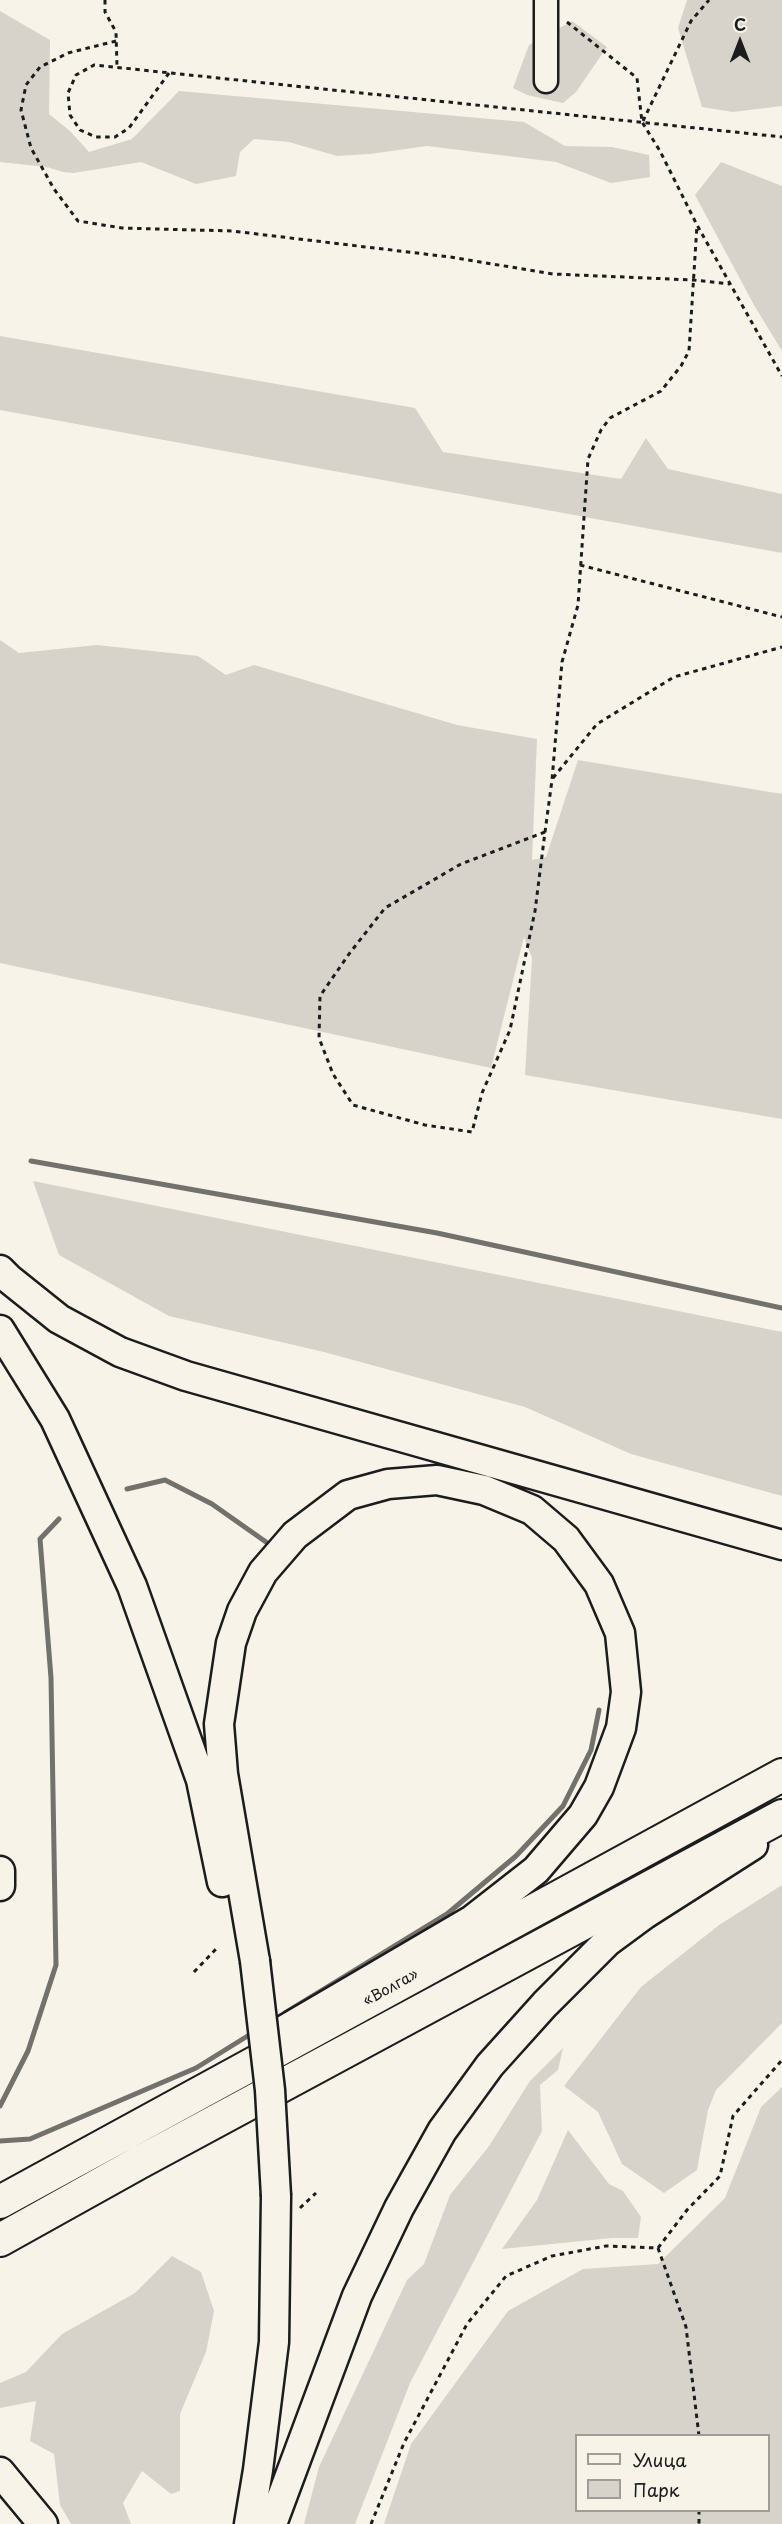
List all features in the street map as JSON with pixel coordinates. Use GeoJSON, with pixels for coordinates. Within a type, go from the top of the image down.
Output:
{"type":"FeatureCollection","features":[{"type":"Feature","properties":{"kind":"highway","name":"«Волга»"},"geometry":{"type":"LineString","coordinates":[[0,2202],[782,1775]]}},
{"type":"Feature","properties":{"kind":"highway"},"geometry":{"type":"LineString","coordinates":[[0,2240],[151,2156],[782,1816]]}},
{"type":"Feature","properties":{"kind":"main road"},"geometry":{"type":"LineString","coordinates":[[0,1270],[59,1319],[120,1352],[175,1372],[782,1545]]}},
{"type":"Feature","properties":{"kind":"main road"},"geometry":{"type":"LineString","coordinates":[[0,1330],[55,1419],[132,1586],[201,1780],[247,1965]]}},
{"type":"Feature","properties":{"kind":"main road"},"geometry":{"type":"LineString","coordinates":[[240,2070],[273,2037],[472,1920],[536,1870],[583,1815],[599,1787],[621,1728],[626,1692],[620,1634],[599,1584],[566,1539],[532,1510],[484,1490],[437,1480],[388,1484],[348,1495],[295,1535],[263,1572],[242,1611],[231,1643],[219,1724],[223,1774],[247,1965],[252,2097],[278,2202],[274,2342],[249,2524]]}},
{"type":"Feature","properties":{"kind":"main road"},"geometry":{"type":"LineString","coordinates":[[272,2524],[357,2296],[399,2208],[442,2131],[490,2065],[537,2012],[608,1942],[645,1914],[740,1855],[782,1823]]}},
{"type":"Feature","properties":{"kind":"main road"},"geometry":{"type":"LineString","coordinates":[[0,1870],[0,1886]]}},
{"type":"Feature","properties":{"kind":"main road"},"geometry":{"type":"LineString","coordinates":[[232,2524],[247,2443],[259,2320],[278,2202]]}},
{"type":"Feature","properties":{"kind":"main road"},"geometry":{"type":"LineString","coordinates":[[0,2472],[43,2524]]}},
{"type":"Feature","properties":{"kind":"street"},"geometry":{"type":"LineString","coordinates":[[545,3],[546,81]]}},
{"type":"Feature","properties":{"kind":"path"},"geometry":{"type":"LineString","coordinates":[[105,0],[105,12],[116,32],[117,68]]}},
{"type":"Feature","properties":{"kind":"path"},"geometry":{"type":"LineString","coordinates":[[642,122],[691,21],[709,0]]}},
{"type":"Feature","properties":{"kind":"path"},"geometry":{"type":"LineString","coordinates":[[545,3],[637,78],[642,122],[782,376]]}},
{"type":"Feature","properties":{"kind":"path"},"geometry":{"type":"LineString","coordinates":[[116,41],[68,53],[40,68],[26,85],[21,110],[31,148],[54,189],[78,220],[122,228],[232,231],[450,256],[553,274],[693,280],[730,284]]}},
{"type":"Feature","properties":{"kind":"path"},"geometry":{"type":"LineString","coordinates":[[169,73],[129,128],[115,137],[96,137],[80,130],[70,116],[68,93],[76,75],[94,65],[782,137]]}},
{"type":"Feature","properties":{"kind":"path"},"geometry":{"type":"LineString","coordinates":[[545,832],[461,864],[385,908],[349,954],[320,996],[319,1038],[333,1074],[352,1105],[425,1125],[472,1132],[482,1093],[510,1030],[535,911],[552,780],[562,662],[578,604],[588,459],[610,418],[661,391],[681,366],[689,351],[697,225]]}},
{"type":"Feature","properties":{"kind":"path"},"geometry":{"type":"LineString","coordinates":[[580,565],[782,617]]}},
{"type":"Feature","properties":{"kind":"path"},"geometry":{"type":"LineString","coordinates":[[552,780],[597,724],[674,677],[782,647]]}},
{"type":"Feature","properties":{"kind":"path"},"geometry":{"type":"LineString","coordinates":[[194,1972],[216,1949]]}},
{"type":"Feature","properties":{"kind":"path"},"geometry":{"type":"LineString","coordinates":[[658,2248],[687,2210],[720,2176],[733,2116],[782,2060]]}},
{"type":"Feature","properties":{"kind":"path"},"geometry":{"type":"LineString","coordinates":[[278,2202],[316,2193]]}},
{"type":"Feature","properties":{"kind":"path"},"geometry":{"type":"LineString","coordinates":[[371,2524],[404,2443],[467,2324],[506,2276],[552,2256],[606,2246],[658,2248]]}},
{"type":"Feature","properties":{"kind":"path"},"geometry":{"type":"LineString","coordinates":[[658,2248],[686,2327],[699,2434]]}},
{"type":"Feature","properties":{"kind":"green space"},"geometry":{"type":"Polygon","coordinates":[[[687,0],[782,0],[782,106],[733,112],[702,107],[678,28],[687,0]]]}},
{"type":"Feature","properties":{"kind":"green space"},"geometry":{"type":"Polygon","coordinates":[[[0,11],[50,40],[49,114],[70,131],[89,152],[132,139],[179,91],[524,122],[565,146],[612,147],[649,155],[650,177],[611,183],[556,162],[427,146],[337,156],[289,142],[254,139],[240,152],[236,176],[196,184],[141,162],[74,173],[47,167],[0,162],[0,11]]]}},
{"type":"Feature","properties":{"kind":"green space"},"geometry":{"type":"Polygon","coordinates":[[[572,21],[607,47],[576,92],[563,103],[527,95],[513,88],[529,45],[572,21]]]}},
{"type":"Feature","properties":{"kind":"green space"},"geometry":{"type":"Polygon","coordinates":[[[721,162],[782,186],[782,351],[754,305],[695,195],[721,162]]]}},
{"type":"Feature","properties":{"kind":"green space"},"geometry":{"type":"Polygon","coordinates":[[[0,336],[415,408],[443,452],[621,479],[646,438],[668,469],[782,494],[782,553],[0,410],[0,336]]]}},
{"type":"Feature","properties":{"kind":"green space"},"geometry":{"type":"Polygon","coordinates":[[[0,640],[19,653],[97,645],[198,656],[226,675],[254,665],[457,725],[537,739],[532,860],[546,857],[578,760],[782,794],[782,1119],[525,1075],[532,958],[524,937],[491,1068],[0,963],[0,640]]]}},
{"type":"Feature","properties":{"kind":"green space"},"geometry":{"type":"Polygon","coordinates":[[[33,1181],[782,1332],[782,1496],[631,1454],[525,1407],[324,1352],[169,1316],[59,1255],[33,1181]]]}},
{"type":"Feature","properties":{"kind":"green space"},"geometry":{"type":"Polygon","coordinates":[[[782,1885],[782,2023],[716,2090],[708,2110],[697,2170],[664,2193],[622,2164],[598,2112],[564,2086],[641,1987],[719,1925],[782,1885]]]}},
{"type":"Feature","properties":{"kind":"green space"},"geometry":{"type":"Polygon","coordinates":[[[563,2048],[558,2070],[540,2085],[542,2131],[410,2383],[355,2524],[304,2524],[319,2467],[407,2280],[424,2264],[450,2195],[489,2146],[530,2081],[563,2048]]]}},
{"type":"Feature","properties":{"kind":"green space"},"geometry":{"type":"Polygon","coordinates":[[[782,2087],[782,2524],[384,2524],[411,2444],[508,2311],[583,2269],[658,2264],[725,2198],[761,2107],[782,2087]]]}},
{"type":"Feature","properties":{"kind":"green space"},"geometry":{"type":"Polygon","coordinates":[[[568,2130],[609,2184],[623,2191],[641,2217],[638,2238],[612,2238],[502,2249],[537,2200],[568,2130]]]}},
{"type":"Feature","properties":{"kind":"green space"},"geometry":{"type":"Polygon","coordinates":[[[172,2256],[201,2272],[214,2311],[206,2352],[180,2414],[180,2491],[171,2494],[142,2471],[123,2503],[131,2524],[71,2524],[60,2505],[54,2454],[30,2441],[36,2401],[0,2408],[0,2383],[26,2372],[62,2334],[135,2293],[172,2256]]]}},
{"type":"Feature","properties":{"kind":"waterway"},"geometry":{"type":"LineString","coordinates":[[31,1161],[437,1233],[782,1308]]}},
{"type":"Feature","properties":{"kind":"waterway"},"geometry":{"type":"LineString","coordinates":[[127,1489],[165,1480],[212,1504],[266,1542]]}},
{"type":"Feature","properties":{"kind":"waterway"},"geometry":{"type":"LineString","coordinates":[[0,2106],[28,2051],[56,1965],[51,1678],[40,1539],[59,1519]]}},
{"type":"Feature","properties":{"kind":"waterway"},"geometry":{"type":"LineString","coordinates":[[285,2013],[447,1914],[516,1856],[563,1806],[591,1750],[599,1710]]}},
{"type":"Feature","properties":{"kind":"waterway"},"geometry":{"type":"LineString","coordinates":[[0,2141],[30,2139],[196,2068],[254,2032]]}}]}
